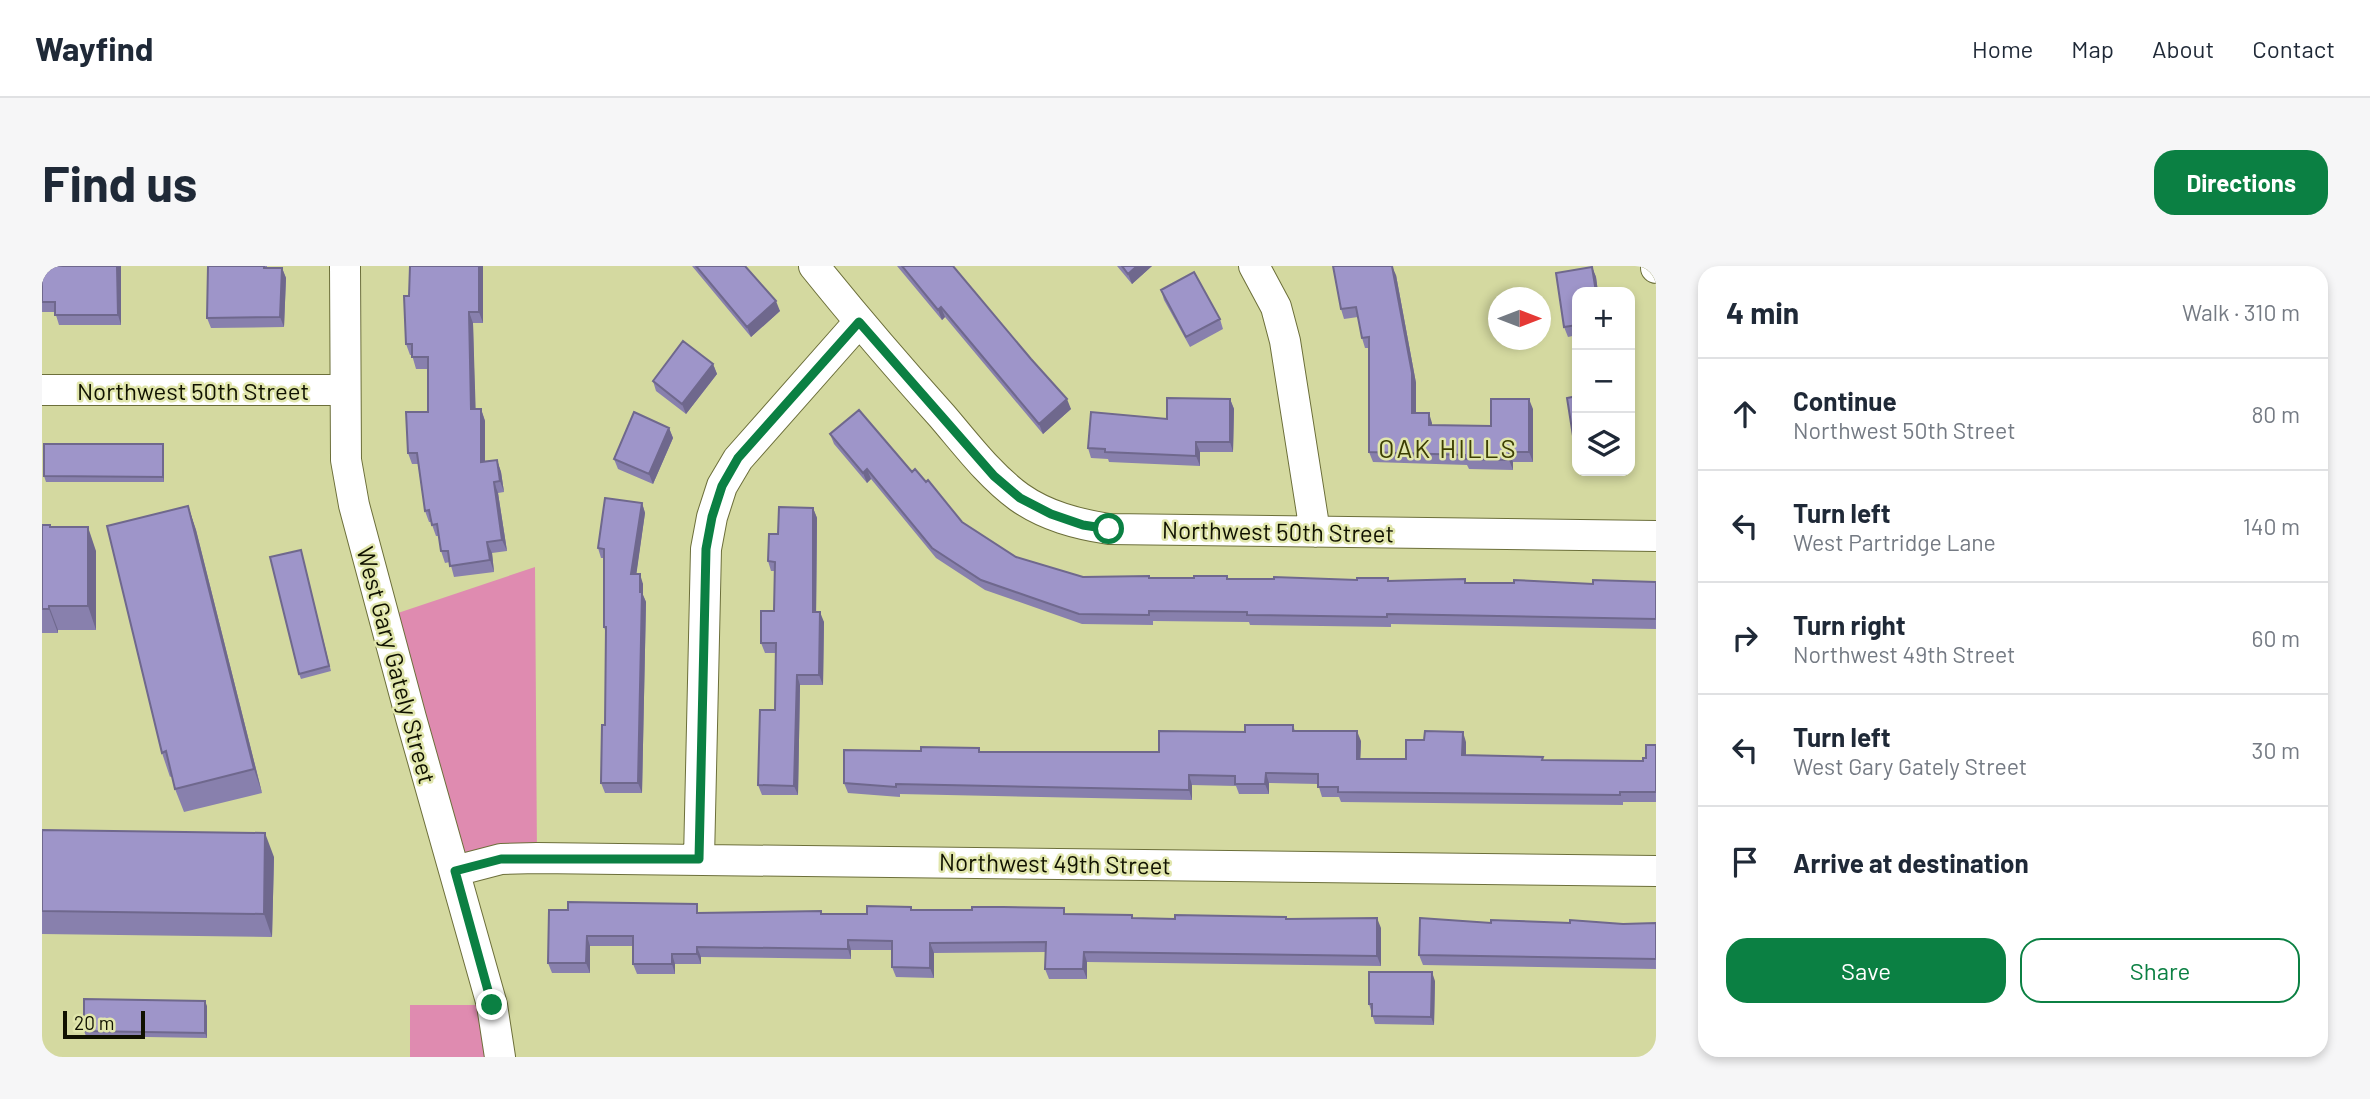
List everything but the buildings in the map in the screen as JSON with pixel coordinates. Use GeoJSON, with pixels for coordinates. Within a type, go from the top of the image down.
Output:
{"type":"FeatureCollection","features":[{"type":"Feature","properties":{"kind":"street","name":"West Gary Gately Street"},"geometry":{"type":"LineString","coordinates":[[345,266],[346,460],[354,505],[492,1005],[500,1057]]}},
{"type":"Feature","properties":{"kind":"street","name":"Northwest 50th Street"},"geometry":{"type":"LineString","coordinates":[[814,266],[859,322],[994,476],[1020,498],[1051,514],[1083,525],[1109,529],[1656,536]]}},
{"type":"Feature","properties":{"kind":"street"},"geometry":{"type":"LineString","coordinates":[[1254,266],[1276,307],[1285,341],[1315,532]]}},
{"type":"Feature","properties":{"kind":"street"},"geometry":{"type":"LineString","coordinates":[[699,859],[706,549],[712,517],[722,486],[738,458],[859,322]]}},
{"type":"Feature","properties":{"kind":"street","name":"Northwest 50th Street"},"geometry":{"type":"LineString","coordinates":[[42,390],[345,390]]}},
{"type":"Feature","properties":{"kind":"street","name":"Northwest 49th Street"},"geometry":{"type":"LineString","coordinates":[[455,871],[501,859],[699,859],[1656,872]]}},
{"type":"Feature","properties":{"kind":"shaded area"},"geometry":{"type":"Polygon","coordinates":[[[535,567],[537,858],[455,871],[383,618],[535,567]]]}},
{"type":"Feature","properties":{"kind":"shaded area"},"geometry":{"type":"Polygon","coordinates":[[[410,1005],[492,1005],[500,1057],[410,1057],[410,1005]]]}},
{"type":"Feature","properties":{"kind":"district","name":"OAK HILLS"},"geometry":{"type":"Point","coordinates":[1448,447]}},
{"type":"Feature","properties":{"kind":"route"},"geometry":{"type":"LineString","coordinates":[[492,1005],[455,871],[501,859],[699,859],[706,549],[712,517],[722,486],[738,458],[859,322],[994,476],[1020,498],[1051,514],[1083,525],[1109,529]]}}]}
